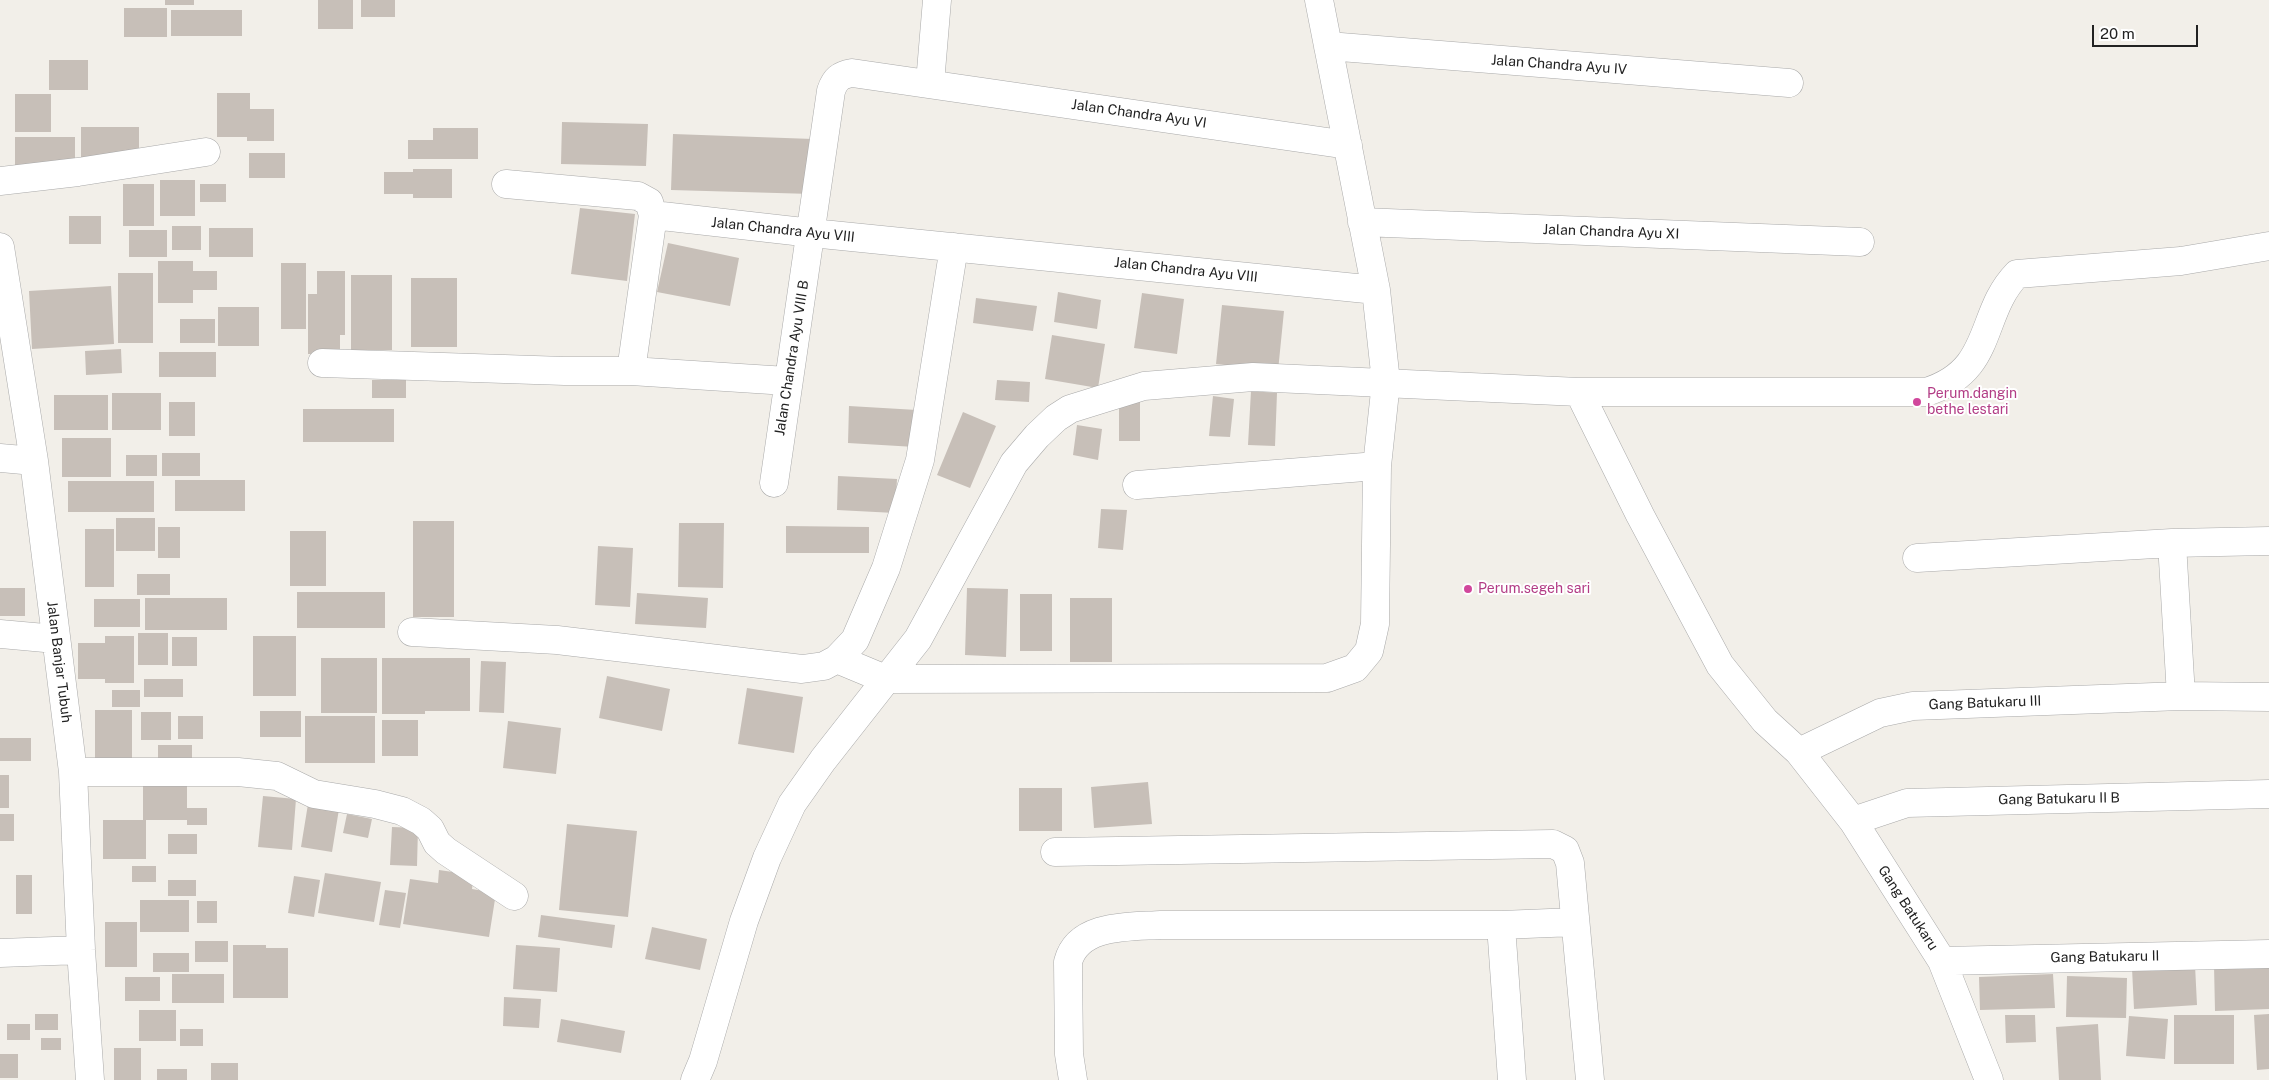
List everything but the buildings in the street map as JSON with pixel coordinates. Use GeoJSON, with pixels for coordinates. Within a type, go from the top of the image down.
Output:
{"type":"FeatureCollection","features":[{"type":"Feature","properties":{"kind":"street"},"geometry":{"type":"LineString","coordinates":[[930,83],[937,0]]}},
{"type":"Feature","properties":{"kind":"street"},"geometry":{"type":"LineString","coordinates":[[837,660],[886,679],[1327,678],[1356,668],[1369,651],[1375,624],[1377,466],[1386,382],[1376,290],[1319,0]]}},
{"type":"Feature","properties":{"kind":"street","name":"Jalan Chandra Ayu IV"},"geometry":{"type":"LineString","coordinates":[[1328,46],[1789,83]]}},
{"type":"Feature","properties":{"kind":"street","name":"Jalan Chandra Ayu VI"},"geometry":{"type":"LineString","coordinates":[[812,233],[831,91],[834,82],[842,74],[852,73],[930,83],[1348,145]]}},
{"type":"Feature","properties":{"kind":"street"},"geometry":{"type":"LineString","coordinates":[[0,181],[78,172],[206,152]]}},
{"type":"Feature","properties":{"kind":"street"},"geometry":{"type":"LineString","coordinates":[[506,184],[638,196],[649,202],[653,215],[631,371]]}},
{"type":"Feature","properties":{"kind":"street","name":"Jalan Chandra Ayu VIII"},"geometry":{"type":"LineString","coordinates":[[653,215],[1376,290]]}},
{"type":"Feature","properties":{"kind":"street","name":"Jalan Chandra Ayu XI"},"geometry":{"type":"LineString","coordinates":[[1362,222],[1860,242]]}},
{"type":"Feature","properties":{"kind":"street","name":"Jalan Chandra Ayu VIII B"},"geometry":{"type":"LineString","coordinates":[[774,483],[787,381],[812,233]]}},
{"type":"Feature","properties":{"kind":"street","name":"Jalan Banjar Tubuh"},"geometry":{"type":"LineString","coordinates":[[0,246],[34,461],[73,772],[81,950],[90,1080]]}},
{"type":"Feature","properties":{"kind":"street"},"geometry":{"type":"LineString","coordinates":[[695,1080],[703,1061],[744,921],[767,858],[792,804],[823,760],[918,639],[1014,462],[1043,430],[1070,409],[1144,386],[1253,377],[1579,392],[1926,392],[1941,388],[1972,361],[1983,343],[2009,282],[2017,274],[2181,261],[2269,246]]}},
{"type":"Feature","properties":{"kind":"street"},"geometry":{"type":"LineString","coordinates":[[412,632],[557,640],[802,669],[824,666],[837,660],[855,640],[886,568],[920,460],[954,247]]}},
{"type":"Feature","properties":{"kind":"street"},"geometry":{"type":"LineString","coordinates":[[322,363],[565,371],[631,371],[787,381]]}},
{"type":"Feature","properties":{"kind":"street","name":"Gang Batukaru"},"geometry":{"type":"LineString","coordinates":[[1579,392],[1640,514],[1720,665],[1765,721],[1799,752],[1853,821],[1942,961],[1990,1080]]}},
{"type":"Feature","properties":{"kind":"street"},"geometry":{"type":"LineString","coordinates":[[0,458],[34,461]]}},
{"type":"Feature","properties":{"kind":"street"},"geometry":{"type":"LineString","coordinates":[[1137,485],[1377,466]]}},
{"type":"Feature","properties":{"kind":"street"},"geometry":{"type":"LineString","coordinates":[[1917,558],[2172,543],[2269,542]]}},
{"type":"Feature","properties":{"kind":"street"},"geometry":{"type":"LineString","coordinates":[[2172,543],[2181,696]]}},
{"type":"Feature","properties":{"kind":"street"},"geometry":{"type":"LineString","coordinates":[[0,634],[56,639]]}},
{"type":"Feature","properties":{"kind":"street","name":"Gang Batukaru III"},"geometry":{"type":"LineString","coordinates":[[1799,752],[1880,713],[1913,706],[2181,696],[2269,697]]}},
{"type":"Feature","properties":{"kind":"street"},"geometry":{"type":"LineString","coordinates":[[73,772],[238,772],[277,776],[314,794],[375,804],[402,811],[421,821],[430,829],[437,843],[446,851],[514,896]]}},
{"type":"Feature","properties":{"kind":"street","name":"Gang Batukaru II B"},"geometry":{"type":"LineString","coordinates":[[1853,821],[1907,803],[2269,794]]}},
{"type":"Feature","properties":{"kind":"street"},"geometry":{"type":"LineString","coordinates":[[1055,852],[1553,844],[1565,850],[1570,863],[1587,1080]]}},
{"type":"Feature","properties":{"kind":"street"},"geometry":{"type":"LineString","coordinates":[[1073,1080],[1069,1054],[1068,962],[1070,951],[1078,941],[1095,933],[1121,927],[1161,925],[1501,925],[1575,922]]}},
{"type":"Feature","properties":{"kind":"street"},"geometry":{"type":"LineString","coordinates":[[1501,925],[1512,1080]]}},
{"type":"Feature","properties":{"kind":"street"},"geometry":{"type":"LineString","coordinates":[[0,952],[81,950]]}},
{"type":"Feature","properties":{"kind":"street","name":"Gang Batukaru II"},"geometry":{"type":"LineString","coordinates":[[1942,961],[2269,954]]}},
{"type":"Feature","properties":{"kind":"place","name":"Perum.dangin bethe lestari"},"geometry":{"type":"Point","coordinates":[1917,402]}},
{"type":"Feature","properties":{"kind":"place","name":"Perum.segeh sari"},"geometry":{"type":"Point","coordinates":[1468,589]}}]}
